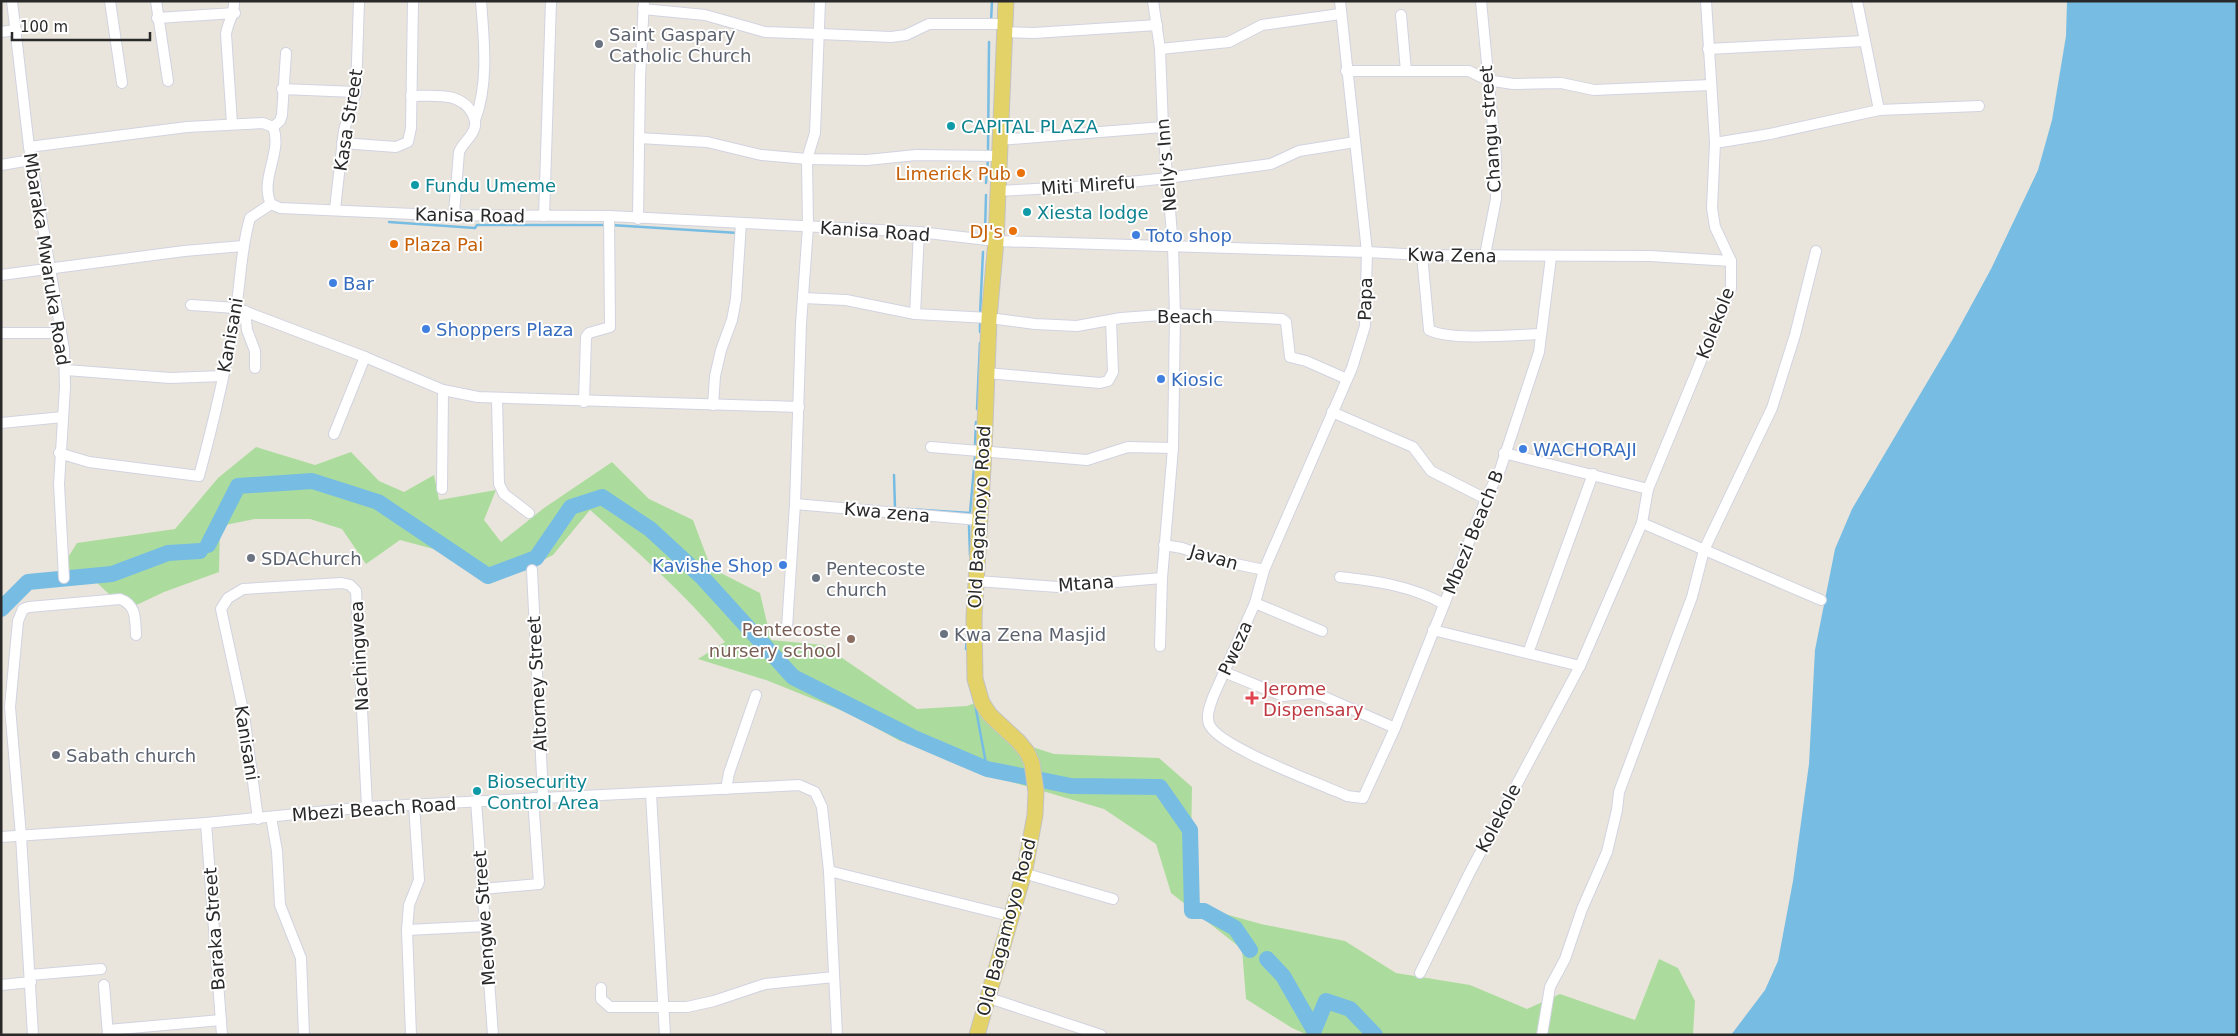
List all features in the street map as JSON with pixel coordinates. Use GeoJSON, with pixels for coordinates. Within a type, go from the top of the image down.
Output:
{"type":"FeatureCollection","features":[{"type":"Feature","properties":{"kind":"main road","name":"Old Bagamoyo Road"},"geometry":{"type":"LineString","coordinates":[[976,1035],[986,996],[998,965],[1023,873],[1035,815],[1036,792],[1032,763],[1027,752],[990,715],[982,704],[975,679],[974,617],[984,452],[988,318],[996,241],[998,156],[1006,1]]}},
{"type":"Feature","properties":{"kind":"street","name":"Mbaraka Mwaruka Road"},"geometry":{"type":"LineString","coordinates":[[12,1],[29,147],[62,333],[66,370],[59,453],[64,578]]}},
{"type":"Feature","properties":{"kind":"street"},"geometry":{"type":"LineString","coordinates":[[110,1],[122,83]]}},
{"type":"Feature","properties":{"kind":"street"},"geometry":{"type":"LineString","coordinates":[[156,1],[157,18],[168,81]]}},
{"type":"Feature","properties":{"kind":"street"},"geometry":{"type":"LineString","coordinates":[[232,124],[226,34],[228,24],[235,13],[234,1]]}},
{"type":"Feature","properties":{"kind":"street","name":"Kasa Street"},"geometry":{"type":"LineString","coordinates":[[335,209],[342,143],[346,121],[356,92],[359,1]]}},
{"type":"Feature","properties":{"kind":"street"},"geometry":{"type":"LineString","coordinates":[[342,143],[396,147],[406,145],[410,133],[413,1]]}},
{"type":"Feature","properties":{"kind":"street"},"geometry":{"type":"LineString","coordinates":[[454,214],[459,152],[461,145],[471,136],[482,100],[484,84],[481,1]]}},
{"type":"Feature","properties":{"kind":"street"},"geometry":{"type":"LineString","coordinates":[[544,216],[551,1]]}},
{"type":"Feature","properties":{"kind":"street"},"geometry":{"type":"LineString","coordinates":[[787,628],[795,504],[803,298],[808,226],[807,159],[815,134],[820,1]]}},
{"type":"Feature","properties":{"kind":"street","name":"Nelly's Inn"},"geometry":{"type":"LineString","coordinates":[[1153,1],[1160,49],[1162,127],[1174,246],[1173,448],[1164,545]]}},
{"type":"Feature","properties":{"kind":"street","name":"Papa"},"geometry":{"type":"LineString","coordinates":[[1332,412],[1347,379],[1365,326],[1367,252],[1346,71],[1340,1]]}},
{"type":"Feature","properties":{"kind":"street","name":"Changu street"},"geometry":{"type":"LineString","coordinates":[[1481,1],[1487,80],[1496,157],[1496,199],[1485,255]]}},
{"type":"Feature","properties":{"kind":"street","name":"Kolekole"},"geometry":{"type":"LineString","coordinates":[[1420,973],[1470,872],[1580,666],[1642,523],[1648,489],[1731,288],[1731,262],[1715,227],[1712,208],[1714,143],[1706,1]]}},
{"type":"Feature","properties":{"kind":"street"},"geometry":{"type":"LineString","coordinates":[[1857,1],[1879,110]]}},
{"type":"Feature","properties":{"kind":"street"},"geometry":{"type":"LineString","coordinates":[[638,218],[643,5],[705,15],[765,32],[891,37],[906,35],[929,24],[1005,28],[1034,33],[1157,25]]}},
{"type":"Feature","properties":{"kind":"street"},"geometry":{"type":"LineString","coordinates":[[157,18],[235,13]]}},
{"type":"Feature","properties":{"kind":"street"},"geometry":{"type":"LineString","coordinates":[[1160,49],[1229,42],[1262,25],[1340,14]]}},
{"type":"Feature","properties":{"kind":"street"},"geometry":{"type":"LineString","coordinates":[[1401,15],[1406,71]]}},
{"type":"Feature","properties":{"kind":"street"},"geometry":{"type":"LineString","coordinates":[[1,32],[16,30]]}},
{"type":"Feature","properties":{"kind":"street"},"geometry":{"type":"LineString","coordinates":[[1708,49],[1864,41]]}},
{"type":"Feature","properties":{"kind":"street"},"geometry":{"type":"LineString","coordinates":[[273,127],[280,121],[282,115],[282,88],[286,53]]}},
{"type":"Feature","properties":{"kind":"street"},"geometry":{"type":"LineString","coordinates":[[1346,71],[1469,71],[1487,80],[1513,84],[1561,84],[1594,90],[1711,85]]}},
{"type":"Feature","properties":{"kind":"street"},"geometry":{"type":"LineString","coordinates":[[282,88],[356,92]]}},
{"type":"Feature","properties":{"kind":"street"},"geometry":{"type":"LineString","coordinates":[[411,96],[437,96],[463,101],[470,109],[475,120]]}},
{"type":"Feature","properties":{"kind":"street"},"geometry":{"type":"LineString","coordinates":[[1714,143],[1770,134],[1879,110],[1979,106]]}},
{"type":"Feature","properties":{"kind":"street"},"geometry":{"type":"LineString","coordinates":[[29,147],[232,124],[263,123],[273,127],[277,137],[266,188],[271,204]]}},
{"type":"Feature","properties":{"kind":"street"},"geometry":{"type":"LineString","coordinates":[[999,140],[1162,127]]}},
{"type":"Feature","properties":{"kind":"street"},"geometry":{"type":"LineString","coordinates":[[639,138],[707,142],[761,155],[807,159],[867,160],[916,156],[998,156]]}},
{"type":"Feature","properties":{"kind":"street","name":"Miti Mirefu"},"geometry":{"type":"LineString","coordinates":[[997,190],[1093,186],[1167,178],[1271,164],[1299,151],[1355,142]]}},
{"type":"Feature","properties":{"kind":"street"},"geometry":{"type":"LineString","coordinates":[[1,165],[31,160]]}},
{"type":"Feature","properties":{"kind":"street","name":"Kanisa Road"},"geometry":{"type":"LineString","coordinates":[[271,204],[280,208],[436,215],[609,216],[919,232],[996,241],[1174,246]]}},
{"type":"Feature","properties":{"kind":"street","name":"Kanisani"},"geometry":{"type":"LineString","coordinates":[[59,453],[89,462],[199,476],[240,310],[243,246],[250,218],[271,204]]}},
{"type":"Feature","properties":{"kind":"street"},"geometry":{"type":"LineString","coordinates":[[584,402],[586,337],[589,333],[610,327],[609,216]]}},
{"type":"Feature","properties":{"kind":"street"},"geometry":{"type":"LineString","coordinates":[[713,405],[715,376],[735,306],[742,223]]}},
{"type":"Feature","properties":{"kind":"street"},"geometry":{"type":"LineString","coordinates":[[915,314],[919,232]]}},
{"type":"Feature","properties":{"kind":"street"},"geometry":{"type":"LineString","coordinates":[[1,275],[184,250],[243,246]]}},
{"type":"Feature","properties":{"kind":"street","name":"Kwa Zena"},"geometry":{"type":"LineString","coordinates":[[1174,246],[1367,252],[1422,256],[1650,256],[1731,262]]}},
{"type":"Feature","properties":{"kind":"street"},"geometry":{"type":"LineString","coordinates":[[1542,1035],[1550,987],[1565,959],[1582,908],[1607,852],[1618,810],[1619,792],[1692,597],[1704,550],[1772,408],[1795,335],[1816,251]]}},
{"type":"Feature","properties":{"kind":"street"},"geometry":{"type":"LineString","coordinates":[[1422,256],[1429,330],[1434,333],[1468,335],[1541,334]]}},
{"type":"Feature","properties":{"kind":"street","name":"Mbezi Beach B"},"geometry":{"type":"LineString","coordinates":[[1363,798],[1395,728],[1486,499],[1500,470],[1504,453],[1528,390],[1539,352],[1551,257]]}},
{"type":"Feature","properties":{"kind":"street","name":"Beach"},"geometry":{"type":"LineString","coordinates":[[803,298],[846,300],[915,314],[1077,326],[1110,320],[1175,314],[1282,318],[1286,322],[1290,357],[1306,361],[1347,379]]}},
{"type":"Feature","properties":{"kind":"street"},"geometry":{"type":"LineString","coordinates":[[191,305],[240,310],[365,357],[443,390],[498,399],[799,408]]}},
{"type":"Feature","properties":{"kind":"street"},"geometry":{"type":"LineString","coordinates":[[240,310],[255,351],[254,368]]}},
{"type":"Feature","properties":{"kind":"street"},"geometry":{"type":"LineString","coordinates":[[987,373],[1100,383],[1108,381],[1114,372],[1110,320]]}},
{"type":"Feature","properties":{"kind":"street"},"geometry":{"type":"LineString","coordinates":[[1,333],[62,333]]}},
{"type":"Feature","properties":{"kind":"street"},"geometry":{"type":"LineString","coordinates":[[334,434],[365,357]]}},
{"type":"Feature","properties":{"kind":"street"},"geometry":{"type":"LineString","coordinates":[[66,370],[170,378],[223,376]]}},
{"type":"Feature","properties":{"kind":"street"},"geometry":{"type":"LineString","coordinates":[[442,489],[443,390]]}},
{"type":"Feature","properties":{"kind":"street"},"geometry":{"type":"LineString","coordinates":[[498,399],[499,484],[504,494],[529,513]]}},
{"type":"Feature","properties":{"kind":"street"},"geometry":{"type":"LineString","coordinates":[[1332,412],[1413,447],[1431,472],[1486,499]]}},
{"type":"Feature","properties":{"kind":"street","name":"Pweza"},"geometry":{"type":"LineString","coordinates":[[1332,412],[1264,570],[1255,603],[1208,712],[1210,724],[1216,732],[1234,746],[1354,798],[1363,798]]}},
{"type":"Feature","properties":{"kind":"street"},"geometry":{"type":"LineString","coordinates":[[1,423],[63,417]]}},
{"type":"Feature","properties":{"kind":"street"},"geometry":{"type":"LineString","coordinates":[[931,447],[1087,460],[1128,447],[1173,448]]}},
{"type":"Feature","properties":{"kind":"street"},"geometry":{"type":"LineString","coordinates":[[1504,453],[1648,489]]}},
{"type":"Feature","properties":{"kind":"street"},"geometry":{"type":"LineString","coordinates":[[1528,653],[1593,474]]}},
{"type":"Feature","properties":{"kind":"street","name":"Kwa zena"},"geometry":{"type":"LineString","coordinates":[[795,504],[979,520]]}},
{"type":"Feature","properties":{"kind":"street"},"geometry":{"type":"LineString","coordinates":[[1642,523],[1821,600]]}},
{"type":"Feature","properties":{"kind":"street"},"geometry":{"type":"LineString","coordinates":[[1160,646],[1164,545]]}},
{"type":"Feature","properties":{"kind":"street","name":"Javan"},"geometry":{"type":"LineString","coordinates":[[1164,545],[1182,548],[1212,559],[1264,570]]}},
{"type":"Feature","properties":{"kind":"street","name":"Altorney Street"},"geometry":{"type":"LineString","coordinates":[[482,890],[539,884],[532,570]]}},
{"type":"Feature","properties":{"kind":"street"},"geometry":{"type":"LineString","coordinates":[[1340,577],[1391,583],[1425,594],[1444,604]]}},
{"type":"Feature","properties":{"kind":"street","name":"Mtana"},"geometry":{"type":"LineString","coordinates":[[977,581],[1058,587],[1162,578]]}},
{"type":"Feature","properties":{"kind":"street","name":"Nachingwea"},"geometry":{"type":"LineString","coordinates":[[221,609],[228,598],[243,589],[342,583],[353,587],[357,595],[367,807]]}},
{"type":"Feature","properties":{"kind":"street"},"geometry":{"type":"LineString","coordinates":[[33,1035],[21,836],[6,707],[18,621],[23,609],[36,606],[120,599],[131,604],[134,610],[136,635]]}},
{"type":"Feature","properties":{"kind":"street"},"geometry":{"type":"LineString","coordinates":[[1255,603],[1322,631]]}},
{"type":"Feature","properties":{"kind":"street","name":"Kanisani"},"geometry":{"type":"LineString","coordinates":[[221,609],[244,715],[258,819]]}},
{"type":"Feature","properties":{"kind":"street"},"geometry":{"type":"LineString","coordinates":[[1433,630],[1580,666]]}},
{"type":"Feature","properties":{"kind":"street"},"geometry":{"type":"LineString","coordinates":[[1224,672],[1284,696],[1320,694],[1395,728]]}},
{"type":"Feature","properties":{"kind":"street"},"geometry":{"type":"LineString","coordinates":[[726,788],[729,773],[756,696]]}},
{"type":"Feature","properties":{"kind":"street","name":"Mbezi Beach Road"},"geometry":{"type":"LineString","coordinates":[[1,837],[258,819],[367,807],[800,785],[814,792],[822,807],[829,871]]}},
{"type":"Feature","properties":{"kind":"street"},"geometry":{"type":"LineString","coordinates":[[651,794],[665,1035]]}},
{"type":"Feature","properties":{"kind":"street","name":"Mengwe Street"},"geometry":{"type":"LineString","coordinates":[[476,801],[482,890],[487,926],[493,1035]]}},
{"type":"Feature","properties":{"kind":"street"},"geometry":{"type":"LineString","coordinates":[[411,1035],[407,930],[408,906],[419,880],[414,805]]}},
{"type":"Feature","properties":{"kind":"street"},"geometry":{"type":"LineString","coordinates":[[271,817],[276,851],[280,905],[301,958],[304,1035]]}},
{"type":"Feature","properties":{"kind":"street","name":"Baraka Street"},"geometry":{"type":"LineString","coordinates":[[206,823],[222,1035]]}},
{"type":"Feature","properties":{"kind":"street"},"geometry":{"type":"LineString","coordinates":[[838,1035],[829,871],[1010,916]]}},
{"type":"Feature","properties":{"kind":"street"},"geometry":{"type":"LineString","coordinates":[[1023,873],[1112,899]]}},
{"type":"Feature","properties":{"kind":"street"},"geometry":{"type":"LineString","coordinates":[[407,930],[487,926]]}},
{"type":"Feature","properties":{"kind":"street"},"geometry":{"type":"LineString","coordinates":[[1,985],[30,978],[101,969]]}},
{"type":"Feature","properties":{"kind":"street"},"geometry":{"type":"LineString","coordinates":[[601,988],[601,999],[610,1007],[687,1007],[714,1001],[780,980],[834,977]]}},
{"type":"Feature","properties":{"kind":"street"},"geometry":{"type":"LineString","coordinates":[[104,985],[108,1032],[221,1020]]}},
{"type":"Feature","properties":{"kind":"street"},"geometry":{"type":"LineString","coordinates":[[986,996],[1101,1035]]}},
{"type":"Feature","properties":{"kind":"green space"},"geometry":{"type":"Polygon","coordinates":[[[256,447],[315,465],[351,452],[379,481],[404,492],[434,475],[439,500],[496,490],[484,520],[501,542],[544,508],[612,462],[649,499],[693,520],[711,568],[760,593],[771,640],[823,645],[917,709],[967,706],[980,701],[1017,742],[1054,754],[1159,758],[1192,787],[1190,900],[1195,909],[1218,912],[1261,924],[1345,941],[1396,973],[1470,985],[1527,1009],[1560,994],[1635,1020],[1659,959],[1678,968],[1695,1001],[1693,1035],[1308,1035],[1292,1028],[1246,999],[1242,949],[1171,893],[1156,844],[1104,809],[1012,782],[926,748],[900,741],[853,715],[766,680],[698,659],[725,642],[677,590],[590,510],[553,555],[520,572],[491,580],[452,554],[400,540],[366,564],[342,529],[310,519],[255,519],[220,526],[219,572],[164,592],[126,610],[95,581],[50,586],[77,543],[175,529],[218,478],[256,447]]]}},
{"type":"Feature","properties":{"kind":"water"},"geometry":{"type":"Polygon","coordinates":[[[2067,1],[2237,1],[2237,1035],[1731,1035],[1765,990],[1778,961],[1793,881],[1809,764],[1815,650],[1835,549],[1852,509],[1954,337],[1991,269],[2038,170],[2052,120],[2066,36],[2067,1]]]}},
{"type":"Feature","properties":{"kind":"waterway"},"geometry":{"type":"LineString","coordinates":[[991,22],[992,1]]}},
{"type":"Feature","properties":{"kind":"waterway"},"geometry":{"type":"LineString","coordinates":[[988,153],[989,42]]}},
{"type":"Feature","properties":{"kind":"waterway"},"geometry":{"type":"LineString","coordinates":[[986,183],[988,159]]}},
{"type":"Feature","properties":{"kind":"waterway"},"geometry":{"type":"LineString","coordinates":[[985,232],[986,195]]}},
{"type":"Feature","properties":{"kind":"waterway"},"geometry":{"type":"LineString","coordinates":[[389,222],[475,228],[477,225],[605,225]]}},
{"type":"Feature","properties":{"kind":"waterway"},"geometry":{"type":"LineString","coordinates":[[611,225],[738,233]]}},
{"type":"Feature","properties":{"kind":"waterway"},"geometry":{"type":"LineString","coordinates":[[980,315],[983,252]]}},
{"type":"Feature","properties":{"kind":"waterway"},"geometry":{"type":"LineString","coordinates":[[980,320],[980,332]]}},
{"type":"Feature","properties":{"kind":"waterway"},"geometry":{"type":"LineString","coordinates":[[977,409],[980,343]]}},
{"type":"Feature","properties":{"kind":"waterway"},"geometry":{"type":"LineString","coordinates":[[975,445],[976,422]]}},
{"type":"Feature","properties":{"kind":"waterway"},"geometry":{"type":"LineString","coordinates":[[908,509],[970,513],[975,456]]}},
{"type":"Feature","properties":{"kind":"waterway"},"geometry":{"type":"LineString","coordinates":[[894,475],[895,508]]}},
{"type":"Feature","properties":{"kind":"waterway"},"geometry":{"type":"LineString","coordinates":[[208,545],[238,486],[312,481],[378,502],[488,576],[536,558],[571,507],[602,497],[650,529],[702,577],[793,677],[912,737],[987,769],[1071,786],[1160,787],[1190,830],[1192,911],[1204,911],[1235,928],[1250,950]]}},
{"type":"Feature","properties":{"kind":"waterway"},"geometry":{"type":"LineString","coordinates":[[969,526],[970,555]]}},
{"type":"Feature","properties":{"kind":"waterway"},"geometry":{"type":"LineString","coordinates":[[1,609],[28,582],[112,574],[168,553],[200,551]]}},
{"type":"Feature","properties":{"kind":"waterway"},"geometry":{"type":"LineString","coordinates":[[966,649],[967,634]]}},
{"type":"Feature","properties":{"kind":"waterway"},"geometry":{"type":"LineString","coordinates":[[975,704],[987,769]]}},
{"type":"Feature","properties":{"kind":"waterway"},"geometry":{"type":"LineString","coordinates":[[1267,959],[1283,976],[1314,1030],[1326,1001],[1350,1009],[1375,1035]]}},
{"type":"Feature","properties":{"kind":"place","name":"Saint Gaspary Catholic Church"},"geometry":{"type":"Point","coordinates":[599,44]}},
{"type":"Feature","properties":{"kind":"place","name":"CAPITAL PLAZA"},"geometry":{"type":"Point","coordinates":[951,126]}},
{"type":"Feature","properties":{"kind":"place","name":"Limerick Pub"},"geometry":{"type":"Point","coordinates":[1021,173]}},
{"type":"Feature","properties":{"kind":"place","name":"Fundu Umeme"},"geometry":{"type":"Point","coordinates":[415,185]}},
{"type":"Feature","properties":{"kind":"place","name":"Xiesta lodge"},"geometry":{"type":"Point","coordinates":[1027,212]}},
{"type":"Feature","properties":{"kind":"place","name":"DJ's"},"geometry":{"type":"Point","coordinates":[1013,231]}},
{"type":"Feature","properties":{"kind":"place","name":"Toto shop"},"geometry":{"type":"Point","coordinates":[1136,235]}},
{"type":"Feature","properties":{"kind":"place","name":"Plaza Pai"},"geometry":{"type":"Point","coordinates":[394,244]}},
{"type":"Feature","properties":{"kind":"place","name":"Bar"},"geometry":{"type":"Point","coordinates":[333,283]}},
{"type":"Feature","properties":{"kind":"place","name":"Shoppers Plaza"},"geometry":{"type":"Point","coordinates":[426,329]}},
{"type":"Feature","properties":{"kind":"place","name":"Kiosic"},"geometry":{"type":"Point","coordinates":[1161,379]}},
{"type":"Feature","properties":{"kind":"place","name":"WACHORAJI"},"geometry":{"type":"Point","coordinates":[1523,449]}},
{"type":"Feature","properties":{"kind":"place","name":"SDAChurch"},"geometry":{"type":"Point","coordinates":[251,558]}},
{"type":"Feature","properties":{"kind":"place","name":"Kavishe Shop"},"geometry":{"type":"Point","coordinates":[783,565]}},
{"type":"Feature","properties":{"kind":"place","name":"Pentecoste church"},"geometry":{"type":"Point","coordinates":[816,578]}},
{"type":"Feature","properties":{"kind":"place","name":"Kwa Zena Masjid"},"geometry":{"type":"Point","coordinates":[944,634]}},
{"type":"Feature","properties":{"kind":"place","name":"Pentecoste nursery school"},"geometry":{"type":"Point","coordinates":[851,639]}},
{"type":"Feature","properties":{"kind":"place","name":"Jerome Dispensary"},"geometry":{"type":"Point","coordinates":[1252,698]}},
{"type":"Feature","properties":{"kind":"place","name":"Sabath church"},"geometry":{"type":"Point","coordinates":[56,755]}},
{"type":"Feature","properties":{"kind":"place","name":"Biosecurity Control Area"},"geometry":{"type":"Point","coordinates":[477,791]}}]}
